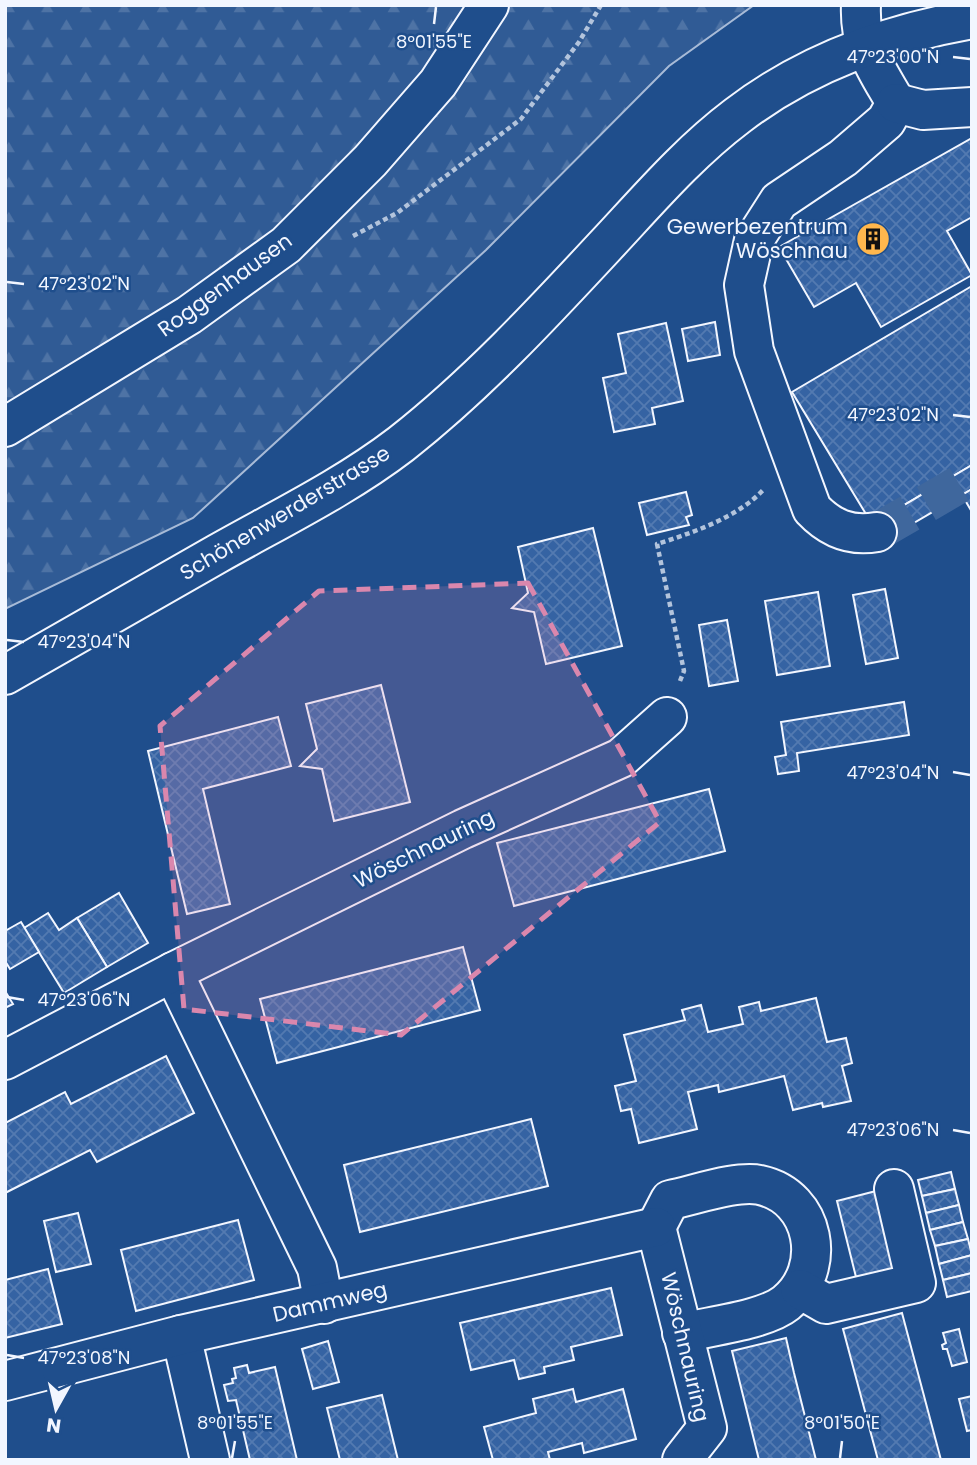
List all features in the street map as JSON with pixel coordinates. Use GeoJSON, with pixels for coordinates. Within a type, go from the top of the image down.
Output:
{"type":"FeatureCollection","features":[{"type":"Feature","properties":{"kind":"street","name":"Roggenhausen"},"geometry":{"type":"LineString","coordinates":[[5,428],[189,315],[286,246],[370,161],[438,83],[489,5]]}},
{"type":"Feature","properties":{"kind":"street"},"geometry":{"type":"LineString","coordinates":[[861,5],[860,22],[864,46],[896,103],[923,110],[972,107]]}},
{"type":"Feature","properties":{"kind":"street","name":"Schönenwerderstrasse"},"geometry":{"type":"LineString","coordinates":[[5,675],[311,502],[398,446],[461,394],[554,300],[682,163],[738,115],[799,76],[864,46],[925,27],[972,19]]}},
{"type":"Feature","properties":{"kind":"street"},"geometry":{"type":"LineString","coordinates":[[877,532],[856,532],[827,524],[812,509],[754,351],[744,285],[754,240],[779,201],[843,158],[886,121],[896,103]]}},
{"type":"Feature","properties":{"kind":"street","name":"Wöschnauring"},"geometry":{"type":"LineString","coordinates":[[5,1060],[173,972],[463,829],[621,758],[667,717]]}},
{"type":"Feature","properties":{"kind":"street"},"geometry":{"type":"LineString","coordinates":[[173,972],[317,1268],[324,1304]]}},
{"type":"Feature","properties":{"kind":"street"},"geometry":{"type":"LineString","coordinates":[[656,1227],[670,1200],[739,1184],[760,1185],[781,1193],[797,1208],[808,1227],[813,1248],[810,1269],[800,1289],[784,1304],[765,1314],[682,1333]]}},
{"type":"Feature","properties":{"kind":"street"},"geometry":{"type":"LineString","coordinates":[[800,1289],[826,1304],[916,1283],[894,1189]]}},
{"type":"Feature","properties":{"kind":"street","name":"Wöschnauring"},"geometry":{"type":"LineString","coordinates":[[656,1227],[707,1428],[682,1460]]}},
{"type":"Feature","properties":{"kind":"street","name":"Dammweg"},"geometry":{"type":"LineString","coordinates":[[5,1381],[181,1335],[656,1227]]}},
{"type":"Feature","properties":{"kind":"street"},"geometry":{"type":"LineString","coordinates":[[181,1335],[210,1460]]}},
{"type":"Feature","properties":{"kind":"path"},"geometry":{"type":"LineString","coordinates":[[350,237],[397,214],[521,119],[579,42],[601,5]]}},
{"type":"Feature","properties":{"kind":"path"},"geometry":{"type":"LineString","coordinates":[[667,717],[684,671],[657,544],[695,532],[745,506],[766,487],[766,479]]}},
{"type":"Feature","properties":{"kind":"highlighted area"},"geometry":{"type":"Polygon","coordinates":[[[528,583],[660,822],[401,1035],[184,1009],[160,726],[319,591],[528,583]]]}},
{"type":"Feature","properties":{"kind":"green space"},"geometry":{"type":"Polygon","coordinates":[[[5,5],[754,5],[669,66],[486,250],[193,518],[5,609],[5,5]]]}},
{"type":"Feature","properties":{"kind":"building","name":"Gewerbezentrum Wöschnau"},"geometry":{"type":"Polygon","coordinates":[[[972,138],[972,217],[947,231],[972,275],[881,327],[856,283],[814,307],[779,247],[972,138]]]}},
{"type":"Feature","properties":{"kind":"building"},"geometry":{"type":"Polygon","coordinates":[[[972,286],[972,465],[872,524],[792,392],[972,286]]]}},
{"type":"Feature","properties":{"kind":"building"},"geometry":{"type":"Polygon","coordinates":[[[715,322],[720,355],[688,361],[682,329],[715,322]]]}},
{"type":"Feature","properties":{"kind":"building"},"geometry":{"type":"Polygon","coordinates":[[[666,323],[683,401],[652,408],[655,424],[614,432],[603,378],[626,373],[618,334],[666,323]]]}},
{"type":"Feature","properties":{"kind":"building"},"geometry":{"type":"Polygon","coordinates":[[[972,465],[972,489],[883,541],[872,524],[972,465]]]}},
{"type":"Feature","properties":{"kind":"building"},"geometry":{"type":"Polygon","coordinates":[[[972,489],[972,512],[962,495],[972,489]]]}},
{"type":"Feature","properties":{"kind":"building"},"geometry":{"type":"Polygon","coordinates":[[[686,492],[692,515],[686,517],[689,525],[647,535],[639,503],[686,492]]]}},
{"type":"Feature","properties":{"kind":"building"},"geometry":{"type":"Polygon","coordinates":[[[593,528],[622,646],[546,664],[534,612],[512,608],[528,593],[518,547],[593,528]]]}},
{"type":"Feature","properties":{"kind":"building"},"geometry":{"type":"Polygon","coordinates":[[[885,589],[898,658],[866,664],[853,595],[885,589]]]}},
{"type":"Feature","properties":{"kind":"building"},"geometry":{"type":"Polygon","coordinates":[[[818,592],[830,666],[777,675],[765,601],[818,592]]]}},
{"type":"Feature","properties":{"kind":"building"},"geometry":{"type":"Polygon","coordinates":[[[727,620],[738,681],[709,686],[699,625],[727,620]]]}},
{"type":"Feature","properties":{"kind":"building"},"geometry":{"type":"Polygon","coordinates":[[[381,685],[410,802],[334,821],[322,769],[300,766],[317,749],[306,704],[381,685]]]}},
{"type":"Feature","properties":{"kind":"building"},"geometry":{"type":"Polygon","coordinates":[[[904,702],[909,735],[797,753],[799,771],[778,774],[775,757],[786,755],[781,722],[904,702]]]}},
{"type":"Feature","properties":{"kind":"building"},"geometry":{"type":"Polygon","coordinates":[[[278,717],[291,766],[203,789],[230,904],[187,914],[148,751],[278,717]]]}},
{"type":"Feature","properties":{"kind":"building"},"geometry":{"type":"Polygon","coordinates":[[[709,789],[725,851],[514,906],[497,843],[709,789]]]}},
{"type":"Feature","properties":{"kind":"building"},"geometry":{"type":"Polygon","coordinates":[[[119,893],[148,943],[107,967],[77,918],[119,893]]]}},
{"type":"Feature","properties":{"kind":"building"},"geometry":{"type":"Polygon","coordinates":[[[48,913],[59,930],[77,918],[107,967],[64,993],[24,928],[48,913]]]}},
{"type":"Feature","properties":{"kind":"building"},"geometry":{"type":"Polygon","coordinates":[[[21,922],[39,952],[10,969],[5,961],[5,931],[21,922]]]}},
{"type":"Feature","properties":{"kind":"building"},"geometry":{"type":"Polygon","coordinates":[[[463,947],[480,1010],[277,1063],[260,999],[463,947]]]}},
{"type":"Feature","properties":{"kind":"building"},"geometry":{"type":"Polygon","coordinates":[[[5,991],[13,1004],[5,1008],[5,991]]]}},
{"type":"Feature","properties":{"kind":"building"},"geometry":{"type":"Polygon","coordinates":[[[816,998],[827,1042],[846,1038],[852,1063],[842,1066],[851,1101],[823,1107],[822,1103],[793,1110],[784,1076],[719,1092],[718,1085],[688,1092],[697,1129],[639,1143],[631,1109],[621,1111],[615,1086],[636,1081],[624,1035],[685,1020],[682,1010],[701,1005],[708,1032],[743,1024],[739,1007],[759,1002],[761,1011],[816,998]]]}},
{"type":"Feature","properties":{"kind":"building"},"geometry":{"type":"Polygon","coordinates":[[[166,1056],[194,1113],[97,1162],[90,1150],[5,1193],[5,1123],[65,1092],[71,1104],[166,1056]]]}},
{"type":"Feature","properties":{"kind":"building"},"geometry":{"type":"Polygon","coordinates":[[[531,1119],[548,1186],[360,1232],[344,1165],[531,1119]]]}},
{"type":"Feature","properties":{"kind":"building"},"geometry":{"type":"Polygon","coordinates":[[[951,1172],[955,1189],[922,1196],[918,1180],[951,1172]]]}},
{"type":"Feature","properties":{"kind":"building"},"geometry":{"type":"Polygon","coordinates":[[[955,1189],[959,1205],[926,1213],[922,1196],[955,1189]]]}},
{"type":"Feature","properties":{"kind":"building"},"geometry":{"type":"Polygon","coordinates":[[[876,1191],[897,1274],[858,1285],[837,1201],[876,1191]]]}},
{"type":"Feature","properties":{"kind":"building"},"geometry":{"type":"Polygon","coordinates":[[[959,1205],[963,1222],[930,1230],[926,1213],[959,1205]]]}},
{"type":"Feature","properties":{"kind":"building"},"geometry":{"type":"Polygon","coordinates":[[[78,1213],[91,1264],[56,1272],[44,1221],[78,1213]]]}},
{"type":"Feature","properties":{"kind":"building"},"geometry":{"type":"Polygon","coordinates":[[[238,1220],[254,1280],[136,1311],[121,1250],[238,1220]]]}},
{"type":"Feature","properties":{"kind":"building"},"geometry":{"type":"Polygon","coordinates":[[[963,1222],[968,1239],[935,1246],[930,1230],[963,1222]]]}},
{"type":"Feature","properties":{"kind":"building"},"geometry":{"type":"Polygon","coordinates":[[[968,1239],[972,1255],[939,1264],[935,1246],[968,1239]]]}},
{"type":"Feature","properties":{"kind":"building"},"geometry":{"type":"Polygon","coordinates":[[[972,1255],[972,1273],[943,1280],[939,1264],[972,1255]]]}},
{"type":"Feature","properties":{"kind":"building"},"geometry":{"type":"Polygon","coordinates":[[[48,1269],[62,1324],[5,1338],[5,1280],[48,1269]]]}},
{"type":"Feature","properties":{"kind":"building"},"geometry":{"type":"Polygon","coordinates":[[[972,1273],[972,1291],[947,1297],[943,1280],[972,1273]]]}},
{"type":"Feature","properties":{"kind":"building"},"geometry":{"type":"Polygon","coordinates":[[[611,1288],[622,1335],[571,1347],[574,1360],[544,1367],[545,1373],[519,1379],[514,1360],[471,1370],[460,1323],[611,1288]]]}},
{"type":"Feature","properties":{"kind":"building"},"geometry":{"type":"Polygon","coordinates":[[[902,1313],[941,1460],[878,1460],[843,1329],[902,1313]]]}},
{"type":"Feature","properties":{"kind":"building"},"geometry":{"type":"Polygon","coordinates":[[[959,1329],[967,1362],[952,1366],[947,1349],[943,1349],[942,1345],[946,1343],[943,1333],[959,1329]]]}},
{"type":"Feature","properties":{"kind":"building"},"geometry":{"type":"Polygon","coordinates":[[[786,1338],[816,1460],[759,1460],[732,1351],[786,1338]]]}},
{"type":"Feature","properties":{"kind":"building"},"geometry":{"type":"Polygon","coordinates":[[[328,1341],[339,1382],[313,1389],[302,1349],[328,1341]]]}},
{"type":"Feature","properties":{"kind":"building"},"geometry":{"type":"Polygon","coordinates":[[[247,1365],[249,1373],[275,1367],[297,1460],[250,1460],[236,1400],[228,1401],[224,1385],[233,1383],[232,1379],[236,1378],[234,1368],[247,1365]]]}},
{"type":"Feature","properties":{"kind":"building"},"geometry":{"type":"Polygon","coordinates":[[[573,1389],[576,1402],[623,1389],[636,1439],[584,1453],[582,1443],[548,1452],[550,1460],[493,1460],[484,1427],[536,1413],[533,1399],[573,1389]]]}},
{"type":"Feature","properties":{"kind":"building"},"geometry":{"type":"Polygon","coordinates":[[[382,1395],[398,1460],[340,1460],[327,1408],[382,1395]]]}},
{"type":"Feature","properties":{"kind":"building"},"geometry":{"type":"Polygon","coordinates":[[[972,1396],[972,1430],[967,1431],[959,1399],[972,1396]]]}},
{"type":"Feature","properties":{"kind":"tunnel"},"geometry":{"type":"LineString","coordinates":[[877,532],[972,477]]}},
{"type":"Feature","properties":{"kind":"place","name":"Gewerbezentrum Wöschnau"},"geometry":{"type":"Point","coordinates":[873,239]}}]}
